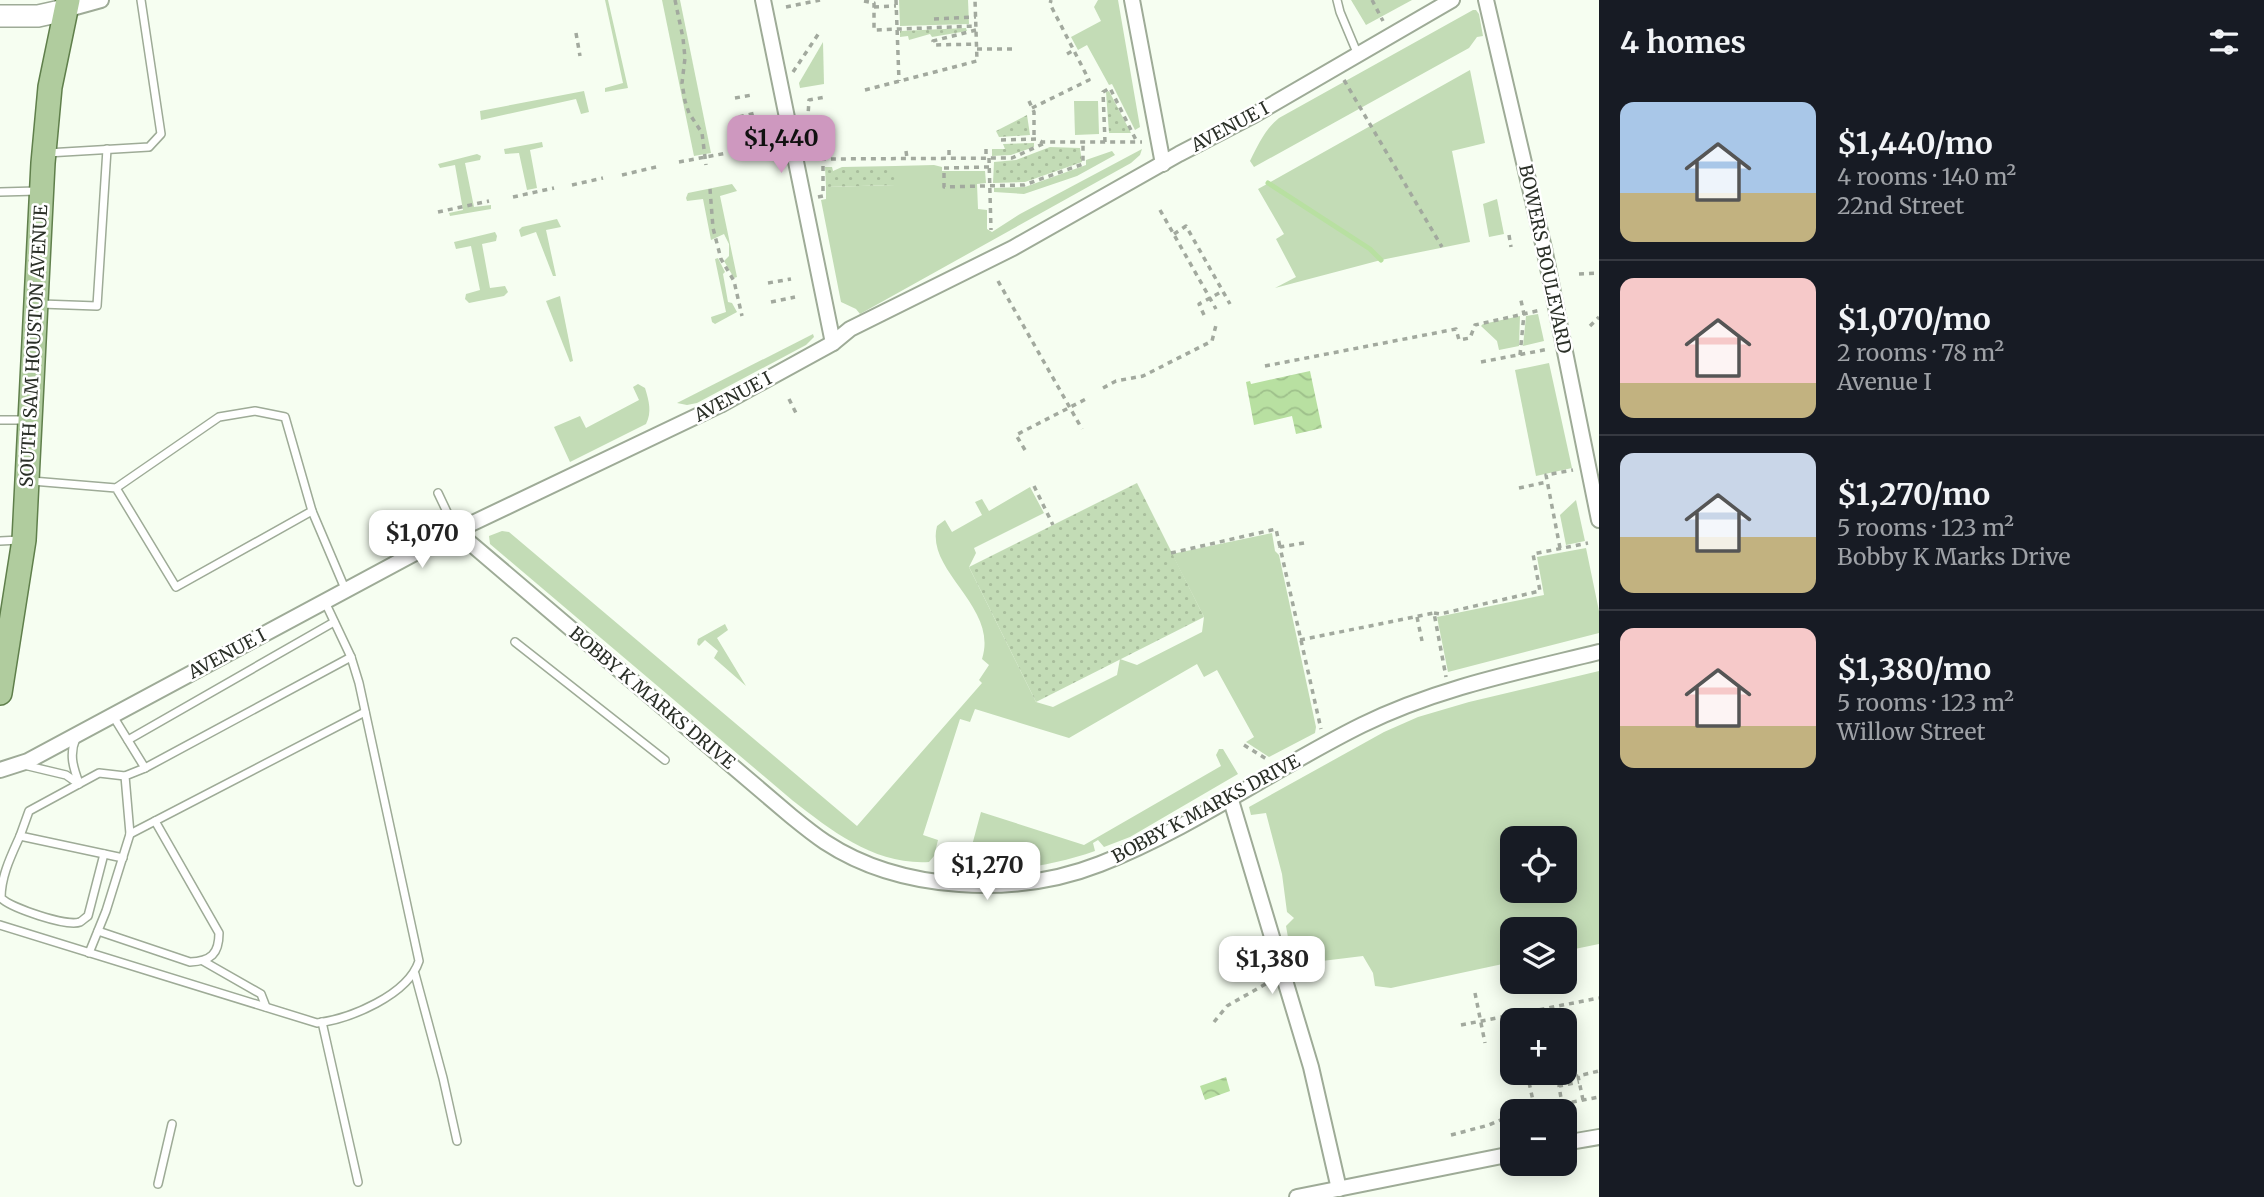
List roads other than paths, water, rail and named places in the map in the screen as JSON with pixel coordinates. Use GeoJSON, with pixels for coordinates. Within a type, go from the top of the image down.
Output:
{"type":"FeatureCollection","features":[{"type":"Feature","properties":{"kind":"main road","name":"SOUTH SAM HOUSTON AVENUE"},"geometry":{"type":"LineString","coordinates":[[0,693],[7,613],[24,540],[41,191],[50,88],[66,5]]}},
{"type":"Feature","properties":{"kind":"street"},"geometry":{"type":"LineString","coordinates":[[0,16],[38,16],[66,5],[101,0]]}},
{"type":"Feature","properties":{"kind":"street"},"geometry":{"type":"LineString","coordinates":[[763,0],[833,343]]}},
{"type":"Feature","properties":{"kind":"street"},"geometry":{"type":"LineString","coordinates":[[1132,0],[1163,164]]}},
{"type":"Feature","properties":{"kind":"street","name":"AVENUE I"},"geometry":{"type":"LineString","coordinates":[[0,770],[19,764],[77,735],[456,531],[720,405],[833,343],[850,329],[1013,248],[1359,55],[1452,0]]}},
{"type":"Feature","properties":{"kind":"street","name":"BOWERS BOULEVARD"},"geometry":{"type":"LineString","coordinates":[[1486,0],[1544,248],[1599,520]]}},
{"type":"Feature","properties":{"kind":"street","name":"BOBBY K MARKS DRIVE"},"geometry":{"type":"LineString","coordinates":[[456,531],[826,843],[863,861],[909,877],[954,885],[1004,885],[1052,880],[1099,865],[1149,843],[1362,726],[1413,703],[1468,684],[1599,652]]}},
{"type":"Feature","properties":{"kind":"street"},"geometry":{"type":"LineString","coordinates":[[1230,797],[1311,1067],[1339,1189]]}},
{"type":"Feature","properties":{"kind":"street"},"geometry":{"type":"LineString","coordinates":[[1577,1141],[1599,1137]]}},
{"type":"Feature","properties":{"kind":"street"},"geometry":{"type":"LineString","coordinates":[[1297,1197],[1500,1156]]}},
{"type":"Feature","properties":{"kind":"lane"},"geometry":{"type":"LineString","coordinates":[[44,153],[149,147],[161,134],[141,0]]}},
{"type":"Feature","properties":{"kind":"lane"},"geometry":{"type":"LineString","coordinates":[[1337,0],[1359,55]]}},
{"type":"Feature","properties":{"kind":"lane"},"geometry":{"type":"LineString","coordinates":[[36,303],[97,306],[107,149]]}},
{"type":"Feature","properties":{"kind":"lane"},"geometry":{"type":"LineString","coordinates":[[0,192],[41,191]]}},
{"type":"Feature","properties":{"kind":"lane"},"geometry":{"type":"LineString","coordinates":[[28,481],[116,488],[219,418],[255,411],[285,417],[312,511],[346,591]]}},
{"type":"Feature","properties":{"kind":"lane"},"geometry":{"type":"LineString","coordinates":[[0,420],[31,420]]}},
{"type":"Feature","properties":{"kind":"lane"},"geometry":{"type":"LineString","coordinates":[[116,488],[176,587],[312,511]]}},
{"type":"Feature","properties":{"kind":"lane"},"geometry":{"type":"LineString","coordinates":[[438,493],[456,531]]}},
{"type":"Feature","properties":{"kind":"lane"},"geometry":{"type":"LineString","coordinates":[[0,541],[24,540]]}},
{"type":"Feature","properties":{"kind":"lane"},"geometry":{"type":"LineString","coordinates":[[0,925],[317,1023],[339,1020],[398,991],[415,974],[419,961],[351,657],[325,602]]}},
{"type":"Feature","properties":{"kind":"lane"},"geometry":{"type":"LineString","coordinates":[[128,740],[334,622]]}},
{"type":"Feature","properties":{"kind":"lane"},"geometry":{"type":"LineString","coordinates":[[514,642],[665,760]]}},
{"type":"Feature","properties":{"kind":"lane"},"geometry":{"type":"LineString","coordinates":[[104,854],[88,916],[81,922],[72,923],[27,912],[8,905],[1,898],[5,873],[29,811],[99,773],[125,776],[145,768],[351,657]]}},
{"type":"Feature","properties":{"kind":"lane"},"geometry":{"type":"LineString","coordinates":[[130,834],[365,712]]}},
{"type":"Feature","properties":{"kind":"lane"},"geometry":{"type":"LineString","coordinates":[[113,715],[145,768]]}},
{"type":"Feature","properties":{"kind":"lane"},"geometry":{"type":"LineString","coordinates":[[77,735],[71,749],[73,768],[79,784]]}},
{"type":"Feature","properties":{"kind":"lane"},"geometry":{"type":"LineString","coordinates":[[19,764],[66,775],[79,784]]}},
{"type":"Feature","properties":{"kind":"lane"},"geometry":{"type":"LineString","coordinates":[[89,953],[130,834],[125,776]]}},
{"type":"Feature","properties":{"kind":"lane"},"geometry":{"type":"LineString","coordinates":[[98,931],[190,962],[203,961],[213,955],[219,946],[219,933],[155,821]]}},
{"type":"Feature","properties":{"kind":"lane"},"geometry":{"type":"LineString","coordinates":[[20,836],[123,858]]}},
{"type":"Feature","properties":{"kind":"lane"},"geometry":{"type":"LineString","coordinates":[[203,961],[261,994],[266,1007]]}},
{"type":"Feature","properties":{"kind":"lane"},"geometry":{"type":"LineString","coordinates":[[415,974],[457,1141]]}},
{"type":"Feature","properties":{"kind":"lane"},"geometry":{"type":"LineString","coordinates":[[322,1022],[358,1182]]}},
{"type":"Feature","properties":{"kind":"lane"},"geometry":{"type":"LineString","coordinates":[[158,1184],[172,1124]]}},
{"type":"Feature","properties":{"kind":"water"},"geometry":{"type":"Polygon","coordinates":[[[1310,371],[1322,428],[1296,434],[1292,416],[1254,425],[1246,382],[1250,381],[1251,384],[1310,371]]]}},
{"type":"Feature","properties":{"kind":"water"},"geometry":{"type":"Polygon","coordinates":[[[1226,1077],[1230,1091],[1205,1100],[1200,1086],[1226,1077]]]}},
{"type":"Feature","properties":{"kind":"waterway"},"geometry":{"type":"LineString","coordinates":[[1268,183],[1370,249],[1381,260]]}}]}
